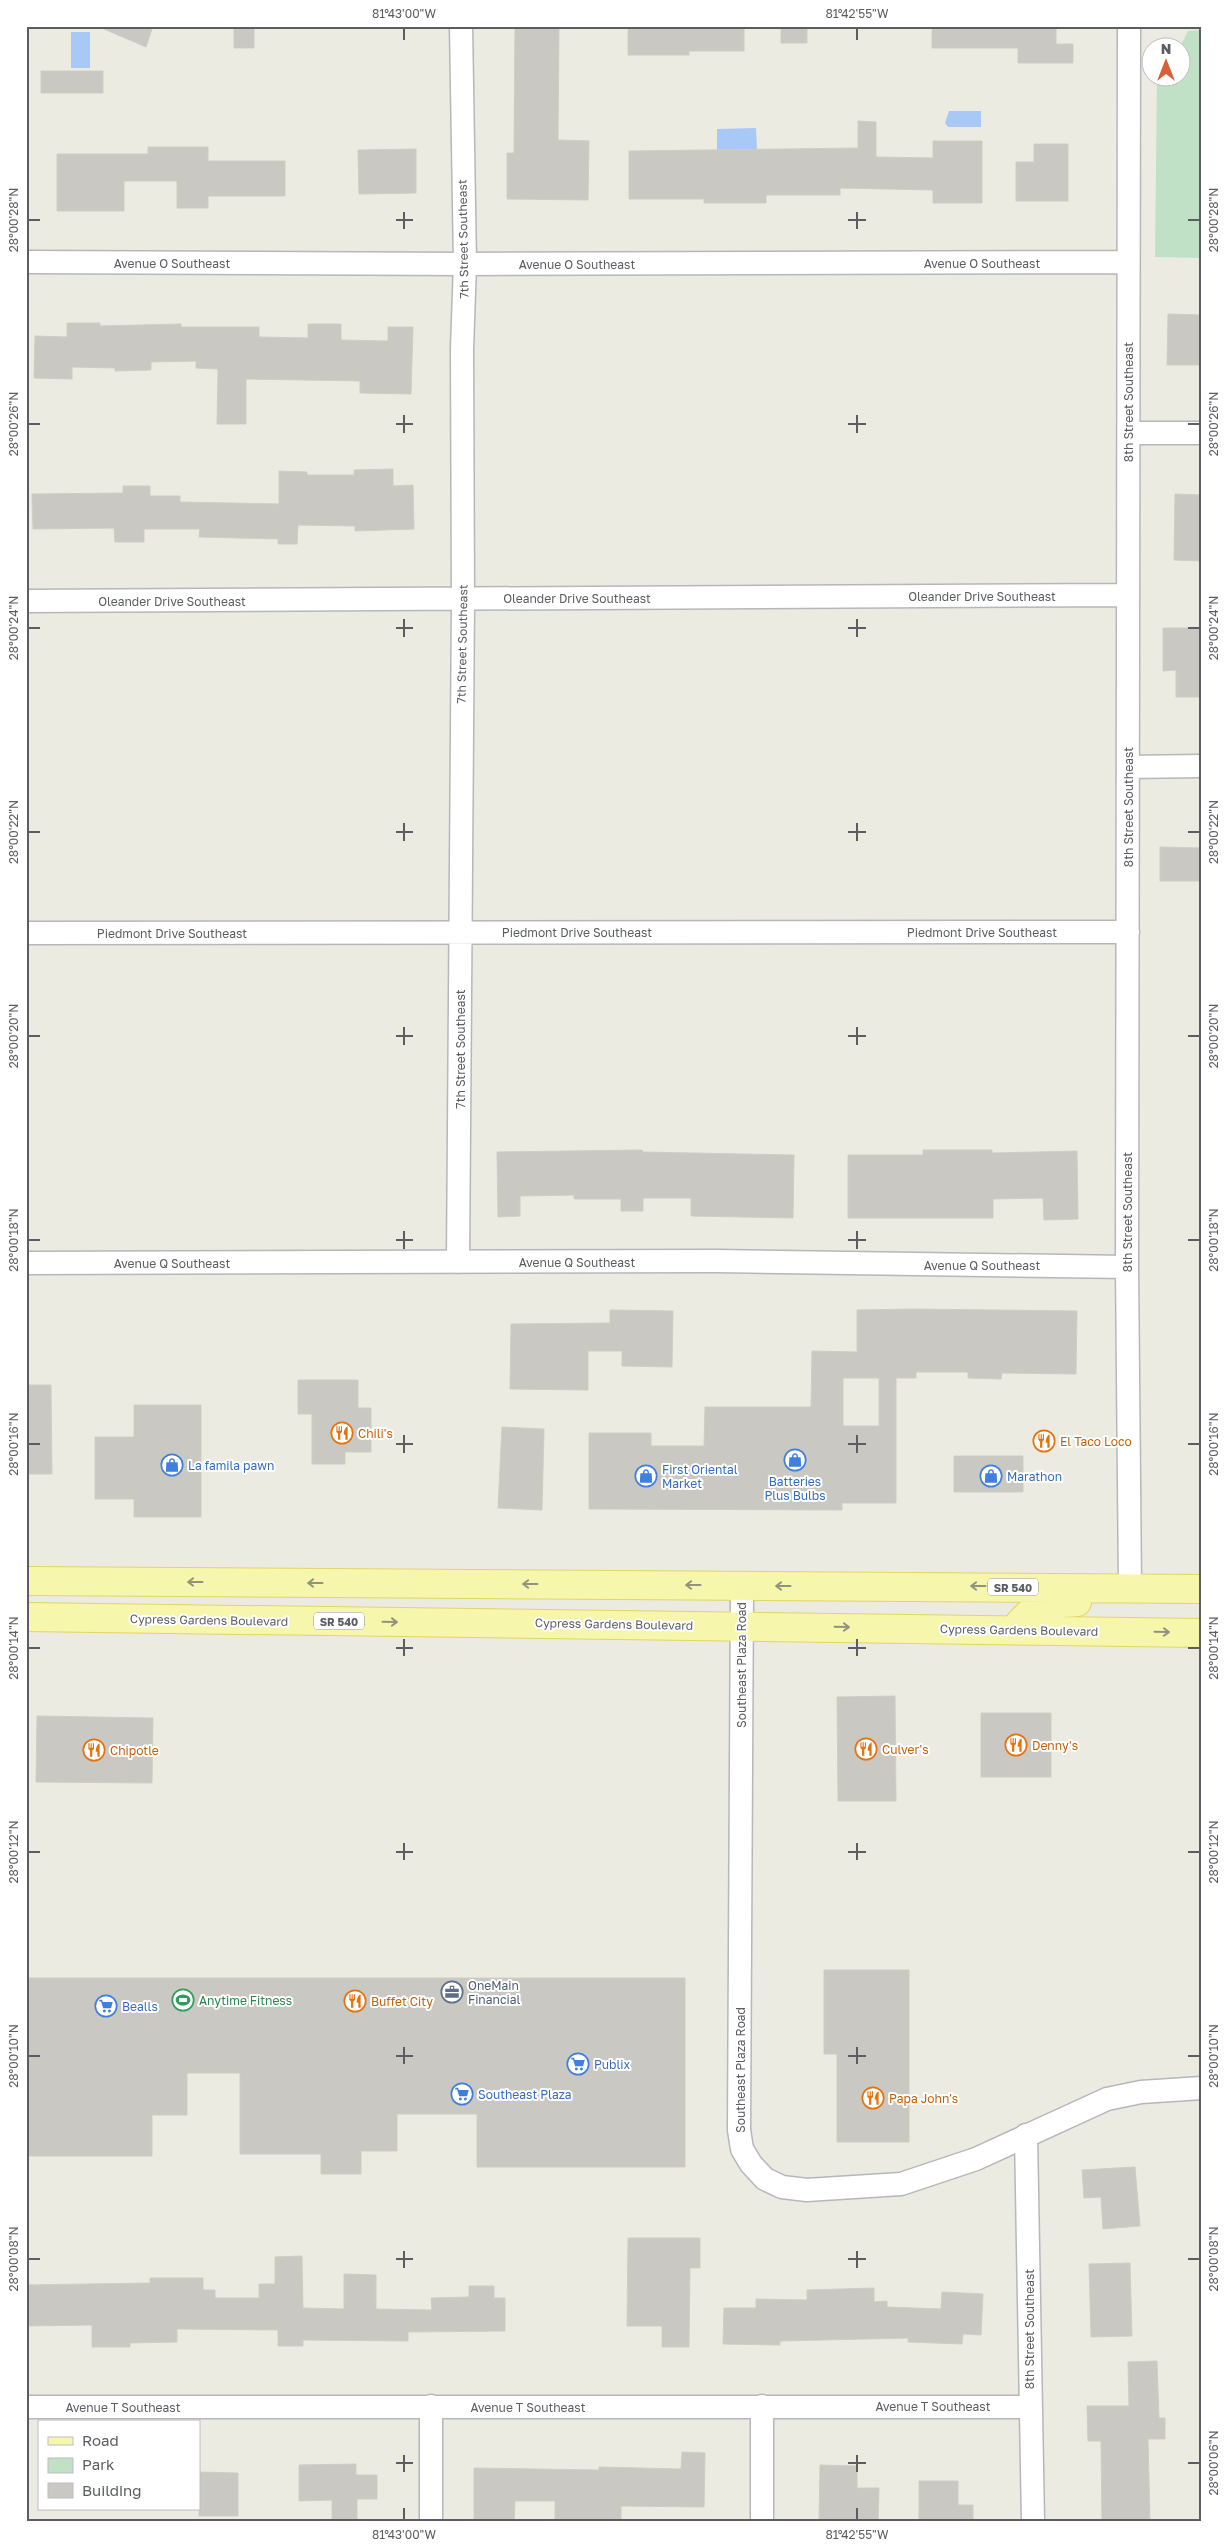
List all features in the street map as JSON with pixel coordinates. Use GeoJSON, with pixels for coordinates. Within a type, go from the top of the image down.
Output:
{"type":"FeatureCollection","features":[{"type":"Feature","properties":{"kind":"main road","name":"SR 540"},"geometry":{"type":"LineString","coordinates":[[26,1581],[1130,1587],[1202,1589]]}},
{"type":"Feature","properties":{"kind":"main road"},"geometry":{"type":"LineString","coordinates":[[26,1617],[68,1605],[88,1602],[221,1600],[252,1591],[261,1583]]}},
{"type":"Feature","properties":{"kind":"main road"},"geometry":{"type":"LineString","coordinates":[[305,1621],[314,1607],[331,1602],[394,1592],[423,1583]]}},
{"type":"Feature","properties":{"kind":"main road"},"geometry":{"type":"LineString","coordinates":[[1014,1630],[1026,1614],[1040,1606],[1107,1600],[1118,1597],[1130,1587]]}},
{"type":"Feature","properties":{"kind":"main road","name":"Cypress Gardens Boulevard"},"geometry":{"type":"LineString","coordinates":[[26,1617],[1202,1633]]}},
{"type":"Feature","properties":{"kind":"street","name":"7th Street Southeast"},"geometry":{"type":"LineString","coordinates":[[458,1262],[463,599],[462,349],[465,264],[461,26]]}},
{"type":"Feature","properties":{"kind":"street","name":"8th Street Southeast"},"geometry":{"type":"LineString","coordinates":[[1129,26],[1127,1267],[1130,1587]]}},
{"type":"Feature","properties":{"kind":"street","name":"Avenue O Southeast"},"geometry":{"type":"LineString","coordinates":[[26,262],[465,264],[1128,262]]}},
{"type":"Feature","properties":{"kind":"street"},"geometry":{"type":"LineString","coordinates":[[1129,433],[1202,432]]}},
{"type":"Feature","properties":{"kind":"street","name":"Oleander Drive Southeast"},"geometry":{"type":"LineString","coordinates":[[26,601],[1128,595]]}},
{"type":"Feature","properties":{"kind":"street"},"geometry":{"type":"LineString","coordinates":[[1128,767],[1202,766]]}},
{"type":"Feature","properties":{"kind":"street","name":"Piedmont Drive Southeast"},"geometry":{"type":"LineString","coordinates":[[26,933],[1128,932]]}},
{"type":"Feature","properties":{"kind":"street","name":"Avenue Q Southeast"},"geometry":{"type":"LineString","coordinates":[[26,1263],[717,1261],[1127,1267]]}},
{"type":"Feature","properties":{"kind":"street","name":"Southeast Plaza Road"},"geometry":{"type":"LineString","coordinates":[[742,1585],[739,2130],[742,2149],[751,2164],[765,2179],[782,2186],[807,2190],[900,2184],[946,2171],[1107,2099],[1141,2092],[1202,2088]]}},
{"type":"Feature","properties":{"kind":"street","name":"8th Street Southeast"},"geometry":{"type":"LineString","coordinates":[[1026,2136],[1033,2522]]}},
{"type":"Feature","properties":{"kind":"street"},"geometry":{"type":"LineString","coordinates":[[430,2522],[431,2406]]}},
{"type":"Feature","properties":{"kind":"street","name":"Avenue T Southeast"},"geometry":{"type":"LineString","coordinates":[[26,2408],[431,2406],[1030,2407]]}},
{"type":"Feature","properties":{"kind":"street"},"geometry":{"type":"LineString","coordinates":[[762,2406],[762,2522]]}},
{"type":"Feature","properties":{"kind":"green space"},"geometry":{"type":"Polygon","coordinates":[[[1202,30],[1202,258],[1155,257],[1157,88],[1190,88],[1190,38],[1184,38],[1188,31],[1202,30]]]}},
{"type":"Feature","properties":{"kind":"water"},"geometry":{"type":"Polygon","coordinates":[[[71,32],[90,32],[90,68],[71,68],[71,32]]]}},
{"type":"Feature","properties":{"kind":"water"},"geometry":{"type":"Polygon","coordinates":[[[949,111],[981,111],[981,127],[948,127],[945,123],[949,111]]]}},
{"type":"Feature","properties":{"kind":"water"},"geometry":{"type":"Polygon","coordinates":[[[756,128],[757,150],[717,150],[717,129],[756,128]]]}},
{"type":"Feature","properties":{"kind":"building"},"geometry":{"type":"Polygon","coordinates":[[[97,26],[153,26],[146,47],[97,26]]]}},
{"type":"Feature","properties":{"kind":"building"},"geometry":{"type":"Polygon","coordinates":[[[234,26],[254,26],[254,48],[234,48],[234,26]]]}},
{"type":"Feature","properties":{"kind":"building"},"geometry":{"type":"Polygon","coordinates":[[[515,26],[559,26],[558,140],[589,141],[588,200],[507,199],[507,153],[514,153],[515,26]]]}},
{"type":"Feature","properties":{"kind":"building"},"geometry":{"type":"Polygon","coordinates":[[[628,26],[744,26],[744,51],[689,51],[689,55],[628,55],[628,26]]]}},
{"type":"Feature","properties":{"kind":"building"},"geometry":{"type":"Polygon","coordinates":[[[781,26],[807,26],[807,43],[781,43],[781,26]]]}},
{"type":"Feature","properties":{"kind":"building"},"geometry":{"type":"Polygon","coordinates":[[[932,26],[1056,26],[1056,44],[1073,44],[1073,63],[1018,63],[1018,48],[932,48],[932,26]]]}},
{"type":"Feature","properties":{"kind":"building"},"geometry":{"type":"Polygon","coordinates":[[[41,71],[103,71],[103,93],[41,93],[41,71]]]}},
{"type":"Feature","properties":{"kind":"building"},"geometry":{"type":"Polygon","coordinates":[[[858,121],[876,122],[876,157],[933,158],[933,141],[982,141],[982,203],[933,203],[933,190],[840,188],[840,195],[766,195],[766,203],[704,203],[704,199],[629,199],[629,151],[858,148],[858,121]]]}},
{"type":"Feature","properties":{"kind":"building"},"geometry":{"type":"Polygon","coordinates":[[[1034,144],[1068,144],[1068,201],[1016,201],[1016,162],[1034,162],[1034,144]]]}},
{"type":"Feature","properties":{"kind":"building"},"geometry":{"type":"Polygon","coordinates":[[[148,147],[208,147],[208,161],[285,161],[285,196],[208,196],[208,208],[177,208],[177,181],[124,181],[124,211],[57,211],[57,154],[148,154],[148,147]]]}},
{"type":"Feature","properties":{"kind":"building"},"geometry":{"type":"Polygon","coordinates":[[[416,149],[416,193],[359,194],[358,150],[416,149]]]}},
{"type":"Feature","properties":{"kind":"building"},"geometry":{"type":"Polygon","coordinates":[[[1168,314],[1202,315],[1202,365],[1167,365],[1168,314]]]}},
{"type":"Feature","properties":{"kind":"building"},"geometry":{"type":"Polygon","coordinates":[[[67,323],[100,323],[100,326],[181,324],[181,327],[259,327],[259,337],[308,338],[308,324],[341,324],[341,340],[388,341],[388,327],[413,327],[411,394],[360,393],[360,381],[246,379],[246,424],[217,424],[218,369],[196,368],[196,361],[151,362],[151,370],[115,371],[115,368],[72,367],[72,379],[34,378],[35,336],[67,337],[67,323]]]}},
{"type":"Feature","properties":{"kind":"building"},"geometry":{"type":"Polygon","coordinates":[[[393,469],[393,486],[413,485],[414,529],[355,531],[355,526],[298,525],[297,544],[278,544],[278,539],[199,537],[200,529],[144,529],[144,542],[115,542],[114,528],[33,529],[32,494],[123,493],[123,486],[150,486],[150,496],[180,496],[180,502],[279,504],[279,471],[307,472],[307,475],[354,475],[354,470],[393,469]]]}},
{"type":"Feature","properties":{"kind":"building"},"geometry":{"type":"Polygon","coordinates":[[[1175,494],[1202,495],[1202,561],[1174,560],[1175,494]]]}},
{"type":"Feature","properties":{"kind":"building"},"geometry":{"type":"Polygon","coordinates":[[[1163,628],[1201,628],[1202,697],[1176,697],[1176,670],[1163,671],[1163,628]]]}},
{"type":"Feature","properties":{"kind":"building"},"geometry":{"type":"Polygon","coordinates":[[[1160,847],[1202,848],[1202,881],[1160,881],[1160,847]]]}},
{"type":"Feature","properties":{"kind":"building"},"geometry":{"type":"Polygon","coordinates":[[[642,1150],[643,1152],[794,1155],[793,1218],[691,1216],[691,1198],[643,1198],[643,1211],[621,1211],[621,1199],[574,1199],[574,1195],[520,1196],[520,1216],[498,1217],[497,1152],[642,1150]]]}},
{"type":"Feature","properties":{"kind":"building"},"geometry":{"type":"Polygon","coordinates":[[[923,1150],[992,1150],[992,1153],[1077,1151],[1078,1219],[1044,1220],[1043,1198],[993,1199],[993,1218],[848,1218],[848,1155],[923,1155],[923,1150]]]}},
{"type":"Feature","properties":{"kind":"building"},"geometry":{"type":"Polygon","coordinates":[[[610,1310],[673,1311],[672,1367],[622,1366],[622,1351],[588,1351],[588,1390],[510,1389],[511,1324],[610,1323],[610,1310]]]}},
{"type":"Feature","properties":{"kind":"building"},"geometry":{"type":"Polygon","coordinates":[[[857,1310],[1077,1311],[1076,1374],[1002,1373],[1001,1379],[968,1378],[968,1372],[916,1372],[916,1378],[896,1378],[896,1503],[842,1503],[842,1510],[589,1509],[589,1433],[651,1433],[651,1446],[704,1446],[705,1407],[811,1407],[812,1351],[857,1352],[857,1310]],[[843,1378],[843,1426],[879,1426],[879,1378],[843,1378]]]}},
{"type":"Feature","properties":{"kind":"building","name":"Chili's"},"geometry":{"type":"Polygon","coordinates":[[[298,1380],[358,1380],[358,1408],[371,1408],[371,1452],[345,1452],[345,1464],[312,1464],[312,1414],[298,1414],[298,1380]]]}},
{"type":"Feature","properties":{"kind":"building"},"geometry":{"type":"Polygon","coordinates":[[[26,1385],[51,1385],[52,1474],[26,1474],[26,1385]]]}},
{"type":"Feature","properties":{"kind":"building"},"geometry":{"type":"Polygon","coordinates":[[[134,1405],[201,1405],[201,1517],[134,1517],[134,1499],[95,1499],[95,1437],[134,1437],[134,1405]]]}},
{"type":"Feature","properties":{"kind":"building"},"geometry":{"type":"Polygon","coordinates":[[[502,1427],[544,1429],[542,1510],[498,1508],[502,1427]]]}},
{"type":"Feature","properties":{"kind":"building"},"geometry":{"type":"Polygon","coordinates":[[[954,1456],[1023,1456],[1023,1492],[954,1492],[954,1456]]]}},
{"type":"Feature","properties":{"kind":"building","name":"Culver's"},"geometry":{"type":"Polygon","coordinates":[[[895,1696],[896,1801],[838,1801],[837,1697],[895,1696]]]}},
{"type":"Feature","properties":{"kind":"building","name":"Denny's"},"geometry":{"type":"Polygon","coordinates":[[[981,1713],[1051,1713],[1051,1777],[981,1777],[981,1713]]]}},
{"type":"Feature","properties":{"kind":"building","name":"Chipotle"},"geometry":{"type":"Polygon","coordinates":[[[37,1716],[153,1718],[152,1783],[36,1782],[37,1716]]]}},
{"type":"Feature","properties":{"kind":"building","name":"Papa John's"},"geometry":{"type":"Polygon","coordinates":[[[824,1970],[909,1970],[909,2142],[837,2142],[837,2054],[824,2054],[824,1970]]]}},
{"type":"Feature","properties":{"kind":"building","name":"Southeast Plaza"},"geometry":{"type":"Polygon","coordinates":[[[26,1978],[685,1978],[685,2167],[477,2167],[477,2114],[397,2114],[397,2151],[361,2151],[361,2174],[321,2174],[321,2154],[240,2154],[240,2073],[187,2073],[187,2115],[152,2115],[152,2156],[26,2156],[26,1978]]]}},
{"type":"Feature","properties":{"kind":"building"},"geometry":{"type":"Polygon","coordinates":[[[1135,2167],[1140,2226],[1103,2229],[1101,2197],[1084,2198],[1082,2170],[1135,2167]]]}},
{"type":"Feature","properties":{"kind":"building"},"geometry":{"type":"Polygon","coordinates":[[[628,2238],[700,2238],[700,2268],[690,2268],[689,2347],[662,2347],[662,2326],[627,2326],[628,2238]]]}},
{"type":"Feature","properties":{"kind":"building"},"geometry":{"type":"Polygon","coordinates":[[[302,2256],[303,2308],[344,2309],[344,2274],[376,2275],[376,2309],[432,2310],[431,2298],[469,2297],[469,2286],[494,2286],[494,2298],[505,2298],[505,2331],[408,2332],[408,2341],[303,2340],[303,2346],[278,2346],[278,2330],[177,2329],[177,2342],[130,2343],[130,2347],[92,2347],[92,2325],[26,2326],[26,2285],[150,2283],[150,2278],[203,2278],[203,2290],[215,2290],[215,2298],[259,2298],[259,2284],[275,2284],[275,2257],[302,2256]]]}},
{"type":"Feature","properties":{"kind":"building"},"geometry":{"type":"Polygon","coordinates":[[[1130,2263],[1132,2336],[1091,2337],[1089,2264],[1130,2263]]]}},
{"type":"Feature","properties":{"kind":"building"},"geometry":{"type":"Polygon","coordinates":[[[874,2288],[874,2302],[887,2301],[887,2307],[941,2309],[942,2292],[983,2294],[981,2335],[963,2334],[962,2344],[908,2342],[908,2338],[780,2341],[780,2345],[723,2344],[724,2308],[756,2308],[756,2299],[807,2300],[807,2290],[874,2288]]]}},
{"type":"Feature","properties":{"kind":"building"},"geometry":{"type":"Polygon","coordinates":[[[1157,2361],[1159,2418],[1165,2418],[1165,2439],[1148,2439],[1150,2522],[1102,2522],[1101,2441],[1088,2441],[1087,2406],[1129,2406],[1128,2362],[1157,2361]]]}},
{"type":"Feature","properties":{"kind":"building"},"geometry":{"type":"Polygon","coordinates":[[[682,2452],[705,2453],[704,2507],[621,2506],[621,2522],[555,2522],[555,2501],[515,2501],[514,2522],[474,2522],[474,2468],[599,2470],[599,2467],[681,2469],[682,2452]]]}},
{"type":"Feature","properties":{"kind":"building"},"geometry":{"type":"Polygon","coordinates":[[[356,2464],[356,2475],[377,2475],[377,2499],[357,2499],[357,2522],[332,2522],[332,2500],[299,2501],[299,2465],[356,2464]]]}},
{"type":"Feature","properties":{"kind":"building"},"geometry":{"type":"Polygon","coordinates":[[[820,2465],[857,2466],[857,2488],[879,2488],[878,2522],[819,2522],[820,2465]]]}},
{"type":"Feature","properties":{"kind":"building"},"geometry":{"type":"Polygon","coordinates":[[[200,2472],[238,2473],[238,2516],[199,2516],[200,2472]]]}},
{"type":"Feature","properties":{"kind":"building"},"geometry":{"type":"Polygon","coordinates":[[[919,2481],[958,2481],[958,2505],[973,2505],[973,2522],[919,2522],[919,2481]]]}},
{"type":"Feature","properties":{"kind":"place","name":"Chili's"},"geometry":{"type":"Point","coordinates":[342,1433]}},
{"type":"Feature","properties":{"kind":"place","name":"El Taco Loco"},"geometry":{"type":"Point","coordinates":[1044,1441]}},
{"type":"Feature","properties":{"kind":"place","name":"Batteries Plus Bulbs"},"geometry":{"type":"Point","coordinates":[795,1460]}},
{"type":"Feature","properties":{"kind":"place","name":"La famila pawn"},"geometry":{"type":"Point","coordinates":[172,1465]}},
{"type":"Feature","properties":{"kind":"place","name":"First Oriental Market"},"geometry":{"type":"Point","coordinates":[646,1476]}},
{"type":"Feature","properties":{"kind":"place","name":"Marathon"},"geometry":{"type":"Point","coordinates":[991,1476]}},
{"type":"Feature","properties":{"kind":"place","name":"Denny's"},"geometry":{"type":"Point","coordinates":[1016,1745]}},
{"type":"Feature","properties":{"kind":"place","name":"Culver's"},"geometry":{"type":"Point","coordinates":[866,1749]}},
{"type":"Feature","properties":{"kind":"place","name":"Chipotle"},"geometry":{"type":"Point","coordinates":[94,1750]}},
{"type":"Feature","properties":{"kind":"place","name":"OneMain Financial"},"geometry":{"type":"Point","coordinates":[452,1992]}},
{"type":"Feature","properties":{"kind":"place","name":"Anytime Fitness"},"geometry":{"type":"Point","coordinates":[183,2000]}},
{"type":"Feature","properties":{"kind":"place","name":"Buffet City"},"geometry":{"type":"Point","coordinates":[355,2001]}},
{"type":"Feature","properties":{"kind":"place","name":"Bealls"},"geometry":{"type":"Point","coordinates":[106,2006]}},
{"type":"Feature","properties":{"kind":"place","name":"Publix"},"geometry":{"type":"Point","coordinates":[578,2064]}},
{"type":"Feature","properties":{"kind":"place","name":"Southeast Plaza"},"geometry":{"type":"Point","coordinates":[462,2094]}},
{"type":"Feature","properties":{"kind":"place","name":"Papa John's"},"geometry":{"type":"Point","coordinates":[873,2098]}}]}
